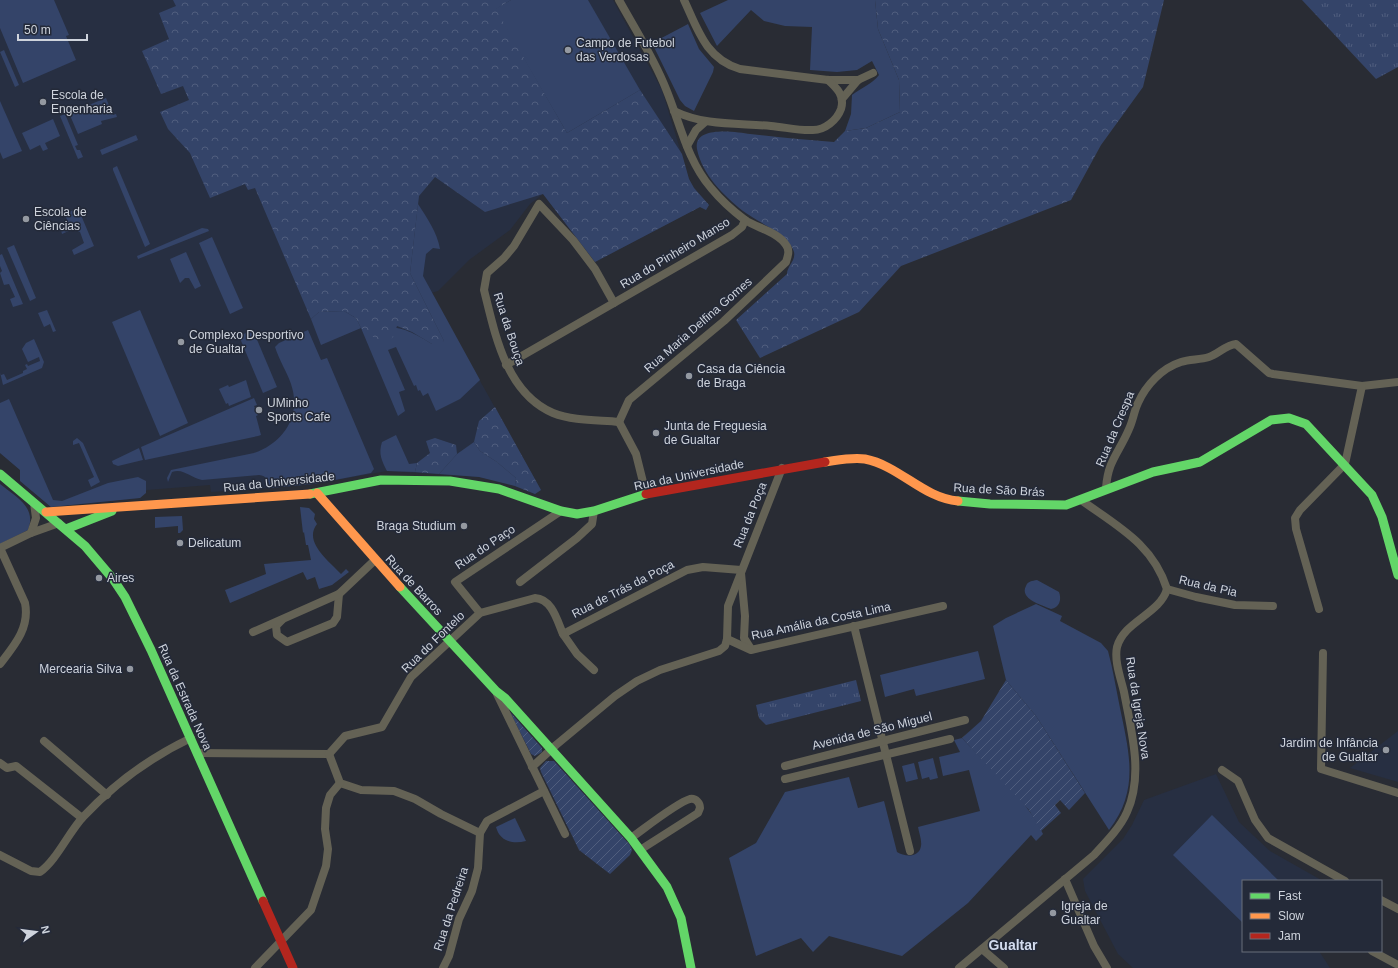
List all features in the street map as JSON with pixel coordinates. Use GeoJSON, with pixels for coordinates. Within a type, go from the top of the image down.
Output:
{"type":"FeatureCollection","features":[{"type":"Feature","properties":{"kind":"street","name":"Rua Maria Delfina Gomes"},"geometry":{"type":"LineString","coordinates":[[619,0],[666,87],[687,146],[696,168],[704,180],[714,192],[745,220],[786,243],[789,249],[786,262],[724,321],[629,400],[619,422]]}},
{"type":"Feature","properties":{"kind":"street"},"geometry":{"type":"LineString","coordinates":[[684,0],[703,39],[713,54],[721,62],[740,70],[828,80],[858,80]]}},
{"type":"Feature","properties":{"kind":"street"},"geometry":{"type":"LineString","coordinates":[[674,111],[705,122],[752,124],[813,130],[826,126],[832,122],[840,111],[842,99],[858,80],[873,73]]}},
{"type":"Feature","properties":{"kind":"street"},"geometry":{"type":"LineString","coordinates":[[828,80],[835,86],[842,99]]}},
{"type":"Feature","properties":{"kind":"street"},"geometry":{"type":"LineString","coordinates":[[687,146],[691,137],[705,122]]}},
{"type":"Feature","properties":{"kind":"street","name":"Rua do Pinheiro Manso"},"geometry":{"type":"LineString","coordinates":[[539,204],[573,240],[595,269],[614,303]]}},
{"type":"Feature","properties":{"kind":"street","name":"Rua da Bouça"},"geometry":{"type":"LineString","coordinates":[[539,204],[514,246],[504,258],[487,273],[485,277],[485,297],[506,365],[515,382],[537,405],[554,413],[579,419],[619,422]]}},
{"type":"Feature","properties":{"kind":"street","name":"Rua do Pinheiro Manso"},"geometry":{"type":"LineString","coordinates":[[506,365],[732,235],[742,227],[745,220]]}},
{"type":"Feature","properties":{"kind":"street","name":"Rua da Crespa"},"geometry":{"type":"LineString","coordinates":[[1106,488],[1107,476],[1114,455],[1129,430],[1145,389],[1165,371],[1181,362],[1209,357],[1230,345],[1236,344],[1269,373],[1362,386]]}},
{"type":"Feature","properties":{"kind":"street"},"geometry":{"type":"LineString","coordinates":[[1319,608],[1296,529],[1295,518],[1300,510],[1345,464],[1362,386],[1398,382]]}},
{"type":"Feature","properties":{"kind":"street","name":"Rua de São Brás"},"geometry":{"type":"LineString","coordinates":[[782,468],[848,458],[865,459],[882,464],[931,493],[946,500],[990,504],[1066,505],[1081,500],[1106,488],[1153,472],[1200,462],[1271,420],[1284,416],[1295,418],[1306,424],[1345,464],[1372,495],[1382,517],[1398,575]]}},
{"type":"Feature","properties":{"kind":"street"},"geometry":{"type":"LineString","coordinates":[[619,422],[636,454],[646,494]]}},
{"type":"Feature","properties":{"kind":"street","name":"Rua da Universidade"},"geometry":{"type":"LineString","coordinates":[[46,512],[317,493],[381,480],[450,481],[499,489],[561,511],[577,514],[594,511],[646,494],[782,468]]}},
{"type":"Feature","properties":{"kind":"street","name":"Rua da Poça"},"geometry":{"type":"LineString","coordinates":[[727,639],[728,606],[782,468]]}},
{"type":"Feature","properties":{"kind":"street","name":"Rua da Estrada Nova"},"geometry":{"type":"LineString","coordinates":[[0,474],[86,546],[113,579],[128,603],[191,738],[293,968]]}},
{"type":"Feature","properties":{"kind":"street","name":"Rua de Barros"},"geometry":{"type":"LineString","coordinates":[[317,493],[375,560],[450,642],[552,748],[629,836],[667,887],[681,918],[691,968]]}},
{"type":"Feature","properties":{"kind":"street","name":"Rua da Pia"},"geometry":{"type":"LineString","coordinates":[[1081,500],[1136,540],[1153,558],[1167,589],[1235,605],[1273,606]]}},
{"type":"Feature","properties":{"kind":"street"},"geometry":{"type":"LineString","coordinates":[[30,533],[36,518],[34,502]]}},
{"type":"Feature","properties":{"kind":"street","name":"Rua da Universidade"},"geometry":{"type":"LineString","coordinates":[[63,526],[96,518],[109,512],[129,507]]}},
{"type":"Feature","properties":{"kind":"street"},"geometry":{"type":"LineString","coordinates":[[0,664],[17,642],[24,626],[27,613],[21,593],[0,548],[30,533],[63,526],[87,509]]}},
{"type":"Feature","properties":{"kind":"street","name":"Rua do Paço"},"geometry":{"type":"LineString","coordinates":[[480,613],[455,582],[561,511]]}},
{"type":"Feature","properties":{"kind":"street"},"geometry":{"type":"LineString","coordinates":[[520,582],[577,538],[592,524],[594,511]]}},
{"type":"Feature","properties":{"kind":"street"},"geometry":{"type":"LineString","coordinates":[[86,546],[88,532],[96,518]]}},
{"type":"Feature","properties":{"kind":"street"},"geometry":{"type":"LineString","coordinates":[[253,632],[339,594],[375,560]]}},
{"type":"Feature","properties":{"kind":"street","name":"Rua de Trás da Poça"},"geometry":{"type":"LineString","coordinates":[[594,670],[577,654],[563,634],[687,570],[703,566],[741,570]]}},
{"type":"Feature","properties":{"kind":"street","name":"Rua da Poça"},"geometry":{"type":"LineString","coordinates":[[741,570],[745,616],[744,638],[746,644],[752,650]]}},
{"type":"Feature","properties":{"kind":"street","name":"Rua da Igreja Nova"},"geometry":{"type":"LineString","coordinates":[[959,968],[1094,855],[1113,834],[1127,812],[1134,785],[1135,769],[1132,738],[1118,662],[1117,648],[1120,639],[1127,631],[1165,598],[1167,589]]}},
{"type":"Feature","properties":{"kind":"street"},"geometry":{"type":"LineString","coordinates":[[282,619],[276,626],[277,635],[280,640],[287,642],[333,623],[337,617],[339,594]]}},
{"type":"Feature","properties":{"kind":"street","name":"Rua do Fontelo"},"geometry":{"type":"LineString","coordinates":[[329,754],[345,736],[382,727],[411,677],[480,613],[535,598],[542,599],[547,602],[563,634]]}},
{"type":"Feature","properties":{"kind":"street","name":"Rua Amália da Costa Lima"},"geometry":{"type":"LineString","coordinates":[[727,639],[752,650],[944,606]]}},
{"type":"Feature","properties":{"kind":"street"},"geometry":{"type":"LineString","coordinates":[[854,626],[910,851]]}},
{"type":"Feature","properties":{"kind":"street"},"geometry":{"type":"LineString","coordinates":[[532,767],[552,748],[615,696],[638,681],[660,670],[719,651],[725,646],[727,639]]}},
{"type":"Feature","properties":{"kind":"street"},"geometry":{"type":"LineString","coordinates":[[1323,653],[1320,769],[1398,793]]}},
{"type":"Feature","properties":{"kind":"street"},"geometry":{"type":"LineString","coordinates":[[496,691],[565,834]]}},
{"type":"Feature","properties":{"kind":"street","name":"Avenida de São Miguel"},"geometry":{"type":"LineString","coordinates":[[785,766],[965,720]]}},
{"type":"Feature","properties":{"kind":"street"},"geometry":{"type":"LineString","coordinates":[[0,855],[31,871],[40,872],[82,818],[107,795],[150,762],[191,738]]}},
{"type":"Feature","properties":{"kind":"street"},"geometry":{"type":"LineString","coordinates":[[785,779],[950,738]]}},
{"type":"Feature","properties":{"kind":"street"},"geometry":{"type":"LineString","coordinates":[[44,741],[107,795]]}},
{"type":"Feature","properties":{"kind":"street"},"geometry":{"type":"LineString","coordinates":[[197,753],[329,754],[340,783]]}},
{"type":"Feature","properties":{"kind":"street"},"geometry":{"type":"LineString","coordinates":[[0,763],[7,768],[16,766],[82,818]]}},
{"type":"Feature","properties":{"kind":"street"},"geometry":{"type":"LineString","coordinates":[[1222,770],[1238,781],[1255,820],[1268,838],[1341,880]]}},
{"type":"Feature","properties":{"kind":"street"},"geometry":{"type":"LineString","coordinates":[[255,968],[311,910],[326,866],[328,855],[325,829],[326,808],[330,795],[340,783]]}},
{"type":"Feature","properties":{"kind":"street"},"geometry":{"type":"LineString","coordinates":[[340,783],[361,790],[394,791],[415,799],[441,814],[480,833],[487,821],[544,791]]}},
{"type":"Feature","properties":{"kind":"street"},"geometry":{"type":"LineString","coordinates":[[629,836],[690,799],[699,803],[700,808],[698,813],[640,850]]}},
{"type":"Feature","properties":{"kind":"street","name":"Rua da Pedreira"},"geometry":{"type":"LineString","coordinates":[[443,968],[449,956],[459,919],[474,885],[478,868],[480,833]]}},
{"type":"Feature","properties":{"kind":"street"},"geometry":{"type":"LineString","coordinates":[[1065,879],[1086,928],[1107,968]]}},
{"type":"Feature","properties":{"kind":"street"},"geometry":{"type":"LineString","coordinates":[[1382,901],[1398,909]]}},
{"type":"Feature","properties":{"kind":"street"},"geometry":{"type":"LineString","coordinates":[[982,949],[1004,968]]}},
{"type":"Feature","properties":{"kind":"street"},"geometry":{"type":"LineString","coordinates":[[1374,952],[1398,965]]}},
{"type":"Feature","properties":{"kind":"shaded area"},"geometry":{"type":"Polygon","coordinates":[[[0,0],[613,0],[662,90],[689,179],[694,188],[709,205],[706,210],[700,207],[595,262],[543,194],[530,204],[510,230],[469,260],[438,291],[431,293],[541,490],[535,494],[504,482],[479,477],[387,471],[314,484],[258,489],[211,492],[210,485],[147,490],[140,498],[51,507],[20,481],[20,470],[0,453],[0,0]]]}},
{"type":"Feature","properties":{"kind":"shaded area","name":"Jardim de Infância de Gualtar"},"geometry":{"type":"Polygon","coordinates":[[[1398,731],[1398,782],[1350,768],[1398,731]]]}},
{"type":"Feature","properties":{"kind":"shaded area"},"geometry":{"type":"Polygon","coordinates":[[[1216,774],[1239,822],[1270,851],[1321,880],[1242,880],[1242,952],[1320,952],[1330,968],[1133,968],[1118,954],[1085,891],[1083,879],[1123,839],[1132,825],[1144,800],[1216,774]]]}},
{"type":"Feature","properties":{"kind":"green space"},"geometry":{"type":"Polygon","coordinates":[[[0,0],[54,0],[69,35],[66,36],[76,60],[23,83],[0,28],[0,0]]]}},
{"type":"Feature","properties":{"kind":"green space"},"geometry":{"type":"Polygon","coordinates":[[[173,0],[511,0],[496,9],[567,133],[640,90],[682,154],[689,179],[694,188],[709,205],[706,210],[700,207],[595,262],[543,194],[485,212],[435,177],[419,196],[410,273],[444,341],[438,345],[432,344],[412,332],[397,326],[393,337],[388,341],[379,341],[361,328],[356,318],[344,311],[319,312],[311,319],[255,188],[248,190],[245,184],[210,198],[190,153],[168,129],[160,112],[189,100],[183,86],[161,94],[142,51],[169,39],[159,13],[176,6],[173,0]]]}},
{"type":"Feature","properties":{"kind":"green space","name":"Campo de Futebol das Verdosas"},"geometry":{"type":"Polygon","coordinates":[[[511,0],[588,0],[640,90],[567,133],[495,9],[511,0]]]}},
{"type":"Feature","properties":{"kind":"green space"},"geometry":{"type":"Polygon","coordinates":[[[728,0],[875,0],[878,29],[899,80],[900,112],[866,128],[845,131],[851,114],[852,95],[879,75],[872,61],[857,70],[837,72],[810,70],[812,27],[785,26],[764,21],[751,10],[717,46],[700,13],[728,0]]]}},
{"type":"Feature","properties":{"kind":"green space"},"geometry":{"type":"Polygon","coordinates":[[[875,0],[1164,0],[1143,87],[1101,145],[1071,200],[901,266],[859,312],[760,358],[736,320],[787,274],[788,268],[794,258],[794,252],[791,246],[780,235],[743,211],[714,183],[703,167],[697,149],[698,141],[702,136],[708,133],[735,132],[834,142],[845,131],[866,128],[900,112],[899,80],[878,29],[875,0]]]}},
{"type":"Feature","properties":{"kind":"green space"},"geometry":{"type":"Polygon","coordinates":[[[1302,0],[1398,0],[1398,67],[1376,79],[1302,0]]]}},
{"type":"Feature","properties":{"kind":"green space"},"geometry":{"type":"Polygon","coordinates":[[[688,24],[699,49],[714,67],[694,111],[685,106],[680,100],[652,43],[688,24]]]}},
{"type":"Feature","properties":{"kind":"green space"},"geometry":{"type":"Polygon","coordinates":[[[4,50],[19,85],[15,87],[0,52],[4,50]]]}},
{"type":"Feature","properties":{"kind":"green space"},"geometry":{"type":"Polygon","coordinates":[[[106,98],[113,115],[116,114],[117,117],[101,121],[102,124],[78,134],[69,113],[106,98]]]}},
{"type":"Feature","properties":{"kind":"green space"},"geometry":{"type":"Polygon","coordinates":[[[0,101],[22,151],[3,159],[0,152],[0,101]]]}},
{"type":"Feature","properties":{"kind":"green space"},"geometry":{"type":"Polygon","coordinates":[[[65,114],[78,145],[75,146],[77,150],[80,150],[83,157],[78,159],[60,116],[65,114]]]}},
{"type":"Feature","properties":{"kind":"green space"},"geometry":{"type":"Polygon","coordinates":[[[53,119],[60,136],[45,143],[48,149],[43,151],[40,145],[30,150],[22,133],[53,119]]]}},
{"type":"Feature","properties":{"kind":"green space"},"geometry":{"type":"Polygon","coordinates":[[[136,135],[138,140],[102,155],[100,150],[136,135]]]}},
{"type":"Feature","properties":{"kind":"green space"},"geometry":{"type":"Polygon","coordinates":[[[117,166],[150,244],[145,247],[113,170],[113,168],[117,166]]]}},
{"type":"Feature","properties":{"kind":"green space"},"geometry":{"type":"Polygon","coordinates":[[[418,204],[434,231],[440,249],[433,248],[426,254],[423,276],[480,380],[460,399],[436,411],[428,393],[423,396],[420,390],[418,391],[416,385],[414,386],[396,347],[388,350],[405,390],[399,392],[405,411],[398,416],[361,328],[398,328],[413,333],[432,344],[444,341],[410,273],[418,204]]]}},
{"type":"Feature","properties":{"kind":"green space"},"geometry":{"type":"Polygon","coordinates":[[[78,208],[94,246],[74,255],[72,250],[84,243],[80,232],[73,229],[62,234],[61,230],[69,226],[65,214],[78,208]]]}},
{"type":"Feature","properties":{"kind":"green space"},"geometry":{"type":"Polygon","coordinates":[[[202,228],[208,229],[209,231],[138,259],[137,256],[202,228]]]}},
{"type":"Feature","properties":{"kind":"green space"},"geometry":{"type":"Polygon","coordinates":[[[212,237],[243,308],[230,314],[199,243],[212,237]]]}},
{"type":"Feature","properties":{"kind":"green space"},"geometry":{"type":"Polygon","coordinates":[[[14,245],[36,298],[30,301],[7,248],[14,245]]]}},
{"type":"Feature","properties":{"kind":"green space"},"geometry":{"type":"Polygon","coordinates":[[[186,252],[201,286],[195,289],[189,278],[185,278],[180,283],[170,259],[186,252]]]}},
{"type":"Feature","properties":{"kind":"green space"},"geometry":{"type":"Polygon","coordinates":[[[2,254],[23,304],[13,307],[10,299],[15,297],[9,284],[4,285],[0,273],[2,271],[0,266],[0,255],[2,254]]]}},
{"type":"Feature","properties":{"kind":"green space"},"geometry":{"type":"Polygon","coordinates":[[[47,310],[56,331],[53,332],[50,324],[44,327],[38,313],[47,310]]]}},
{"type":"Feature","properties":{"kind":"green space"},"geometry":{"type":"Polygon","coordinates":[[[140,310],[188,423],[160,436],[112,322],[140,310]]]}},
{"type":"Feature","properties":{"kind":"green space"},"geometry":{"type":"Polygon","coordinates":[[[344,311],[356,318],[361,328],[321,345],[311,319],[319,312],[344,311]]]}},
{"type":"Feature","properties":{"kind":"green space"},"geometry":{"type":"Polygon","coordinates":[[[253,330],[277,387],[263,393],[239,336],[253,330]]]}},
{"type":"Feature","properties":{"kind":"green space"},"geometry":{"type":"Polygon","coordinates":[[[308,330],[321,360],[327,358],[374,469],[371,473],[314,484],[270,488],[267,479],[264,476],[259,475],[202,480],[184,472],[176,471],[172,472],[168,482],[167,478],[171,470],[254,453],[274,442],[281,435],[288,427],[292,417],[294,396],[291,384],[275,347],[279,343],[308,330]]]}},
{"type":"Feature","properties":{"kind":"green space"},"geometry":{"type":"Polygon","coordinates":[[[34,339],[44,362],[42,368],[3,385],[0,372],[1,375],[4,374],[7,380],[23,373],[23,371],[27,369],[25,365],[27,364],[28,366],[40,361],[39,357],[28,362],[22,349],[26,343],[34,339]]]}},
{"type":"Feature","properties":{"kind":"green space"},"geometry":{"type":"Polygon","coordinates":[[[246,380],[251,397],[229,406],[228,403],[226,404],[219,389],[228,385],[229,387],[246,380]]]}},
{"type":"Feature","properties":{"kind":"green space"},"geometry":{"type":"Polygon","coordinates":[[[254,398],[257,405],[254,406],[258,415],[256,416],[261,435],[145,460],[141,447],[254,398]]]}},
{"type":"Feature","properties":{"kind":"green space"},"geometry":{"type":"Polygon","coordinates":[[[9,399],[53,500],[62,501],[108,483],[138,477],[146,481],[146,493],[140,498],[51,507],[20,481],[20,470],[0,453],[0,403],[9,399]]]}},
{"type":"Feature","properties":{"kind":"green space"},"geometry":{"type":"Polygon","coordinates":[[[495,407],[541,490],[535,494],[515,486],[516,478],[497,462],[480,451],[474,442],[479,421],[495,407]]]}},
{"type":"Feature","properties":{"kind":"green space"},"geometry":{"type":"Polygon","coordinates":[[[396,435],[409,464],[417,463],[415,472],[387,471],[381,457],[380,450],[382,442],[396,435]]]}},
{"type":"Feature","properties":{"kind":"green space"},"geometry":{"type":"Polygon","coordinates":[[[77,438],[83,443],[100,482],[91,487],[88,480],[94,477],[79,443],[73,445],[73,441],[77,438]]]}},
{"type":"Feature","properties":{"kind":"green space"},"geometry":{"type":"Polygon","coordinates":[[[435,438],[456,445],[457,454],[439,474],[415,472],[417,463],[430,453],[426,441],[435,438]]]}},
{"type":"Feature","properties":{"kind":"green space"},"geometry":{"type":"Polygon","coordinates":[[[474,442],[480,451],[497,462],[516,478],[515,486],[479,477],[439,474],[457,454],[474,442]]]}},
{"type":"Feature","properties":{"kind":"green space"},"geometry":{"type":"Polygon","coordinates":[[[139,448],[143,460],[118,466],[113,464],[112,461],[139,448]]]}},
{"type":"Feature","properties":{"kind":"green space"},"geometry":{"type":"Polygon","coordinates":[[[0,484],[23,503],[30,515],[30,522],[28,530],[0,544],[0,484]]]}},
{"type":"Feature","properties":{"kind":"green space"},"geometry":{"type":"Polygon","coordinates":[[[300,507],[309,508],[315,514],[314,519],[317,524],[313,538],[319,551],[341,574],[346,569],[349,572],[332,585],[319,589],[315,577],[307,580],[303,572],[230,603],[225,590],[266,574],[264,564],[311,560],[308,545],[306,545],[304,532],[303,533],[300,507]]]}},
{"type":"Feature","properties":{"kind":"green space"},"geometry":{"type":"Polygon","coordinates":[[[182,516],[183,530],[180,533],[178,533],[178,526],[155,528],[155,517],[182,516]]]}},
{"type":"Feature","properties":{"kind":"green space"},"geometry":{"type":"Polygon","coordinates":[[[1037,580],[1059,592],[1060,601],[1056,607],[1051,609],[1028,598],[1025,591],[1027,584],[1037,580]]]}},
{"type":"Feature","properties":{"kind":"green space"},"geometry":{"type":"Polygon","coordinates":[[[1036,604],[1062,616],[1060,621],[1101,643],[1108,651],[1129,755],[1130,770],[1125,800],[1119,815],[1109,830],[1036,716],[1006,680],[993,626],[1006,618],[1036,604]]]}},
{"type":"Feature","properties":{"kind":"green space"},"geometry":{"type":"Polygon","coordinates":[[[978,651],[985,679],[916,696],[914,689],[885,697],[880,675],[978,651]]]}},
{"type":"Feature","properties":{"kind":"green space"},"geometry":{"type":"Polygon","coordinates":[[[856,680],[861,701],[766,725],[759,718],[756,705],[856,680]]]}},
{"type":"Feature","properties":{"kind":"green space"},"geometry":{"type":"Polygon","coordinates":[[[1006,680],[1036,716],[1085,793],[1069,810],[1060,800],[1055,805],[1061,813],[1041,831],[1029,810],[962,738],[981,721],[1006,680]]]}},
{"type":"Feature","properties":{"kind":"green space"},"geometry":{"type":"Polygon","coordinates":[[[510,712],[542,748],[542,752],[535,756],[531,754],[510,712]]]}},
{"type":"Feature","properties":{"kind":"green space"},"geometry":{"type":"Polygon","coordinates":[[[962,738],[1017,795],[1036,821],[1043,834],[1036,841],[1031,835],[968,903],[902,956],[829,936],[813,952],[801,938],[756,956],[729,858],[756,843],[785,792],[849,777],[858,808],[884,801],[897,852],[904,855],[915,854],[918,853],[921,846],[918,827],[980,811],[969,770],[943,776],[939,757],[960,752],[954,740],[962,738]]]}},
{"type":"Feature","properties":{"kind":"green space"},"geometry":{"type":"Polygon","coordinates":[[[933,758],[938,778],[930,780],[929,777],[922,779],[918,762],[933,758]]]}},
{"type":"Feature","properties":{"kind":"green space"},"geometry":{"type":"Polygon","coordinates":[[[546,761],[554,761],[630,845],[632,850],[630,855],[610,874],[579,850],[541,772],[540,768],[546,761]]]}},
{"type":"Feature","properties":{"kind":"green space"},"geometry":{"type":"Polygon","coordinates":[[[914,763],[918,779],[906,782],[902,766],[914,763]]]}},
{"type":"Feature","properties":{"kind":"green space"},"geometry":{"type":"Polygon","coordinates":[[[1212,815],[1278,880],[1242,880],[1242,922],[1173,855],[1212,815]]]}},
{"type":"Feature","properties":{"kind":"green space"},"geometry":{"type":"Polygon","coordinates":[[[515,818],[526,841],[508,841],[498,832],[496,827],[515,818]]]}},
{"type":"Feature","properties":{"kind":"traffic: fast"},"geometry":{"type":"LineString","coordinates":[[958,501],[990,504],[1066,505],[1153,472],[1200,462],[1271,420],[1289,418],[1306,424],[1372,495],[1382,517],[1398,575]]}},
{"type":"Feature","properties":{"kind":"traffic: fast"},"geometry":{"type":"LineString","coordinates":[[0,474],[85,546],[113,579],[125,597],[151,650],[263,901]]}},
{"type":"Feature","properties":{"kind":"traffic: fast"},"geometry":{"type":"LineString","coordinates":[[310,494],[381,480],[450,481],[499,489],[561,511],[577,514],[594,511],[646,494]]}},
{"type":"Feature","properties":{"kind":"traffic: fast"},"geometry":{"type":"LineString","coordinates":[[66,529],[112,511]]}},
{"type":"Feature","properties":{"kind":"traffic: fast"},"geometry":{"type":"LineString","coordinates":[[400,587],[496,691],[505,698],[631,838],[667,887],[681,918],[691,968]]}},
{"type":"Feature","properties":{"kind":"traffic: slow"},"geometry":{"type":"LineString","coordinates":[[825,462],[855,458],[865,459],[889,468],[922,488],[945,499],[958,501]]}},
{"type":"Feature","properties":{"kind":"traffic: slow"},"geometry":{"type":"LineString","coordinates":[[317,493],[400,587]]}},
{"type":"Feature","properties":{"kind":"traffic: slow"},"geometry":{"type":"LineString","coordinates":[[46,512],[310,494]]}},
{"type":"Feature","properties":{"kind":"traffic: jam"},"geometry":{"type":"LineString","coordinates":[[646,494],[825,462]]}},
{"type":"Feature","properties":{"kind":"traffic: jam"},"geometry":{"type":"LineString","coordinates":[[263,901],[293,968]]}},
{"type":"Feature","properties":{"kind":"place","name":"Campo de Futebol das Verdosas"},"geometry":{"type":"Point","coordinates":[568,50]}},
{"type":"Feature","properties":{"kind":"place","name":"Escola de Engenharia"},"geometry":{"type":"Point","coordinates":[43,102]}},
{"type":"Feature","properties":{"kind":"place","name":"Escola de Ciências"},"geometry":{"type":"Point","coordinates":[26,219]}},
{"type":"Feature","properties":{"kind":"place","name":"Complexo Desportivo de Gualtar"},"geometry":{"type":"Point","coordinates":[181,342]}},
{"type":"Feature","properties":{"kind":"place","name":"Casa da Ciência de Braga"},"geometry":{"type":"Point","coordinates":[689,376]}},
{"type":"Feature","properties":{"kind":"place","name":"UMinho Sports Cafe"},"geometry":{"type":"Point","coordinates":[259,410]}},
{"type":"Feature","properties":{"kind":"place","name":"Junta de Freguesia de Gualtar"},"geometry":{"type":"Point","coordinates":[656,433]}},
{"type":"Feature","properties":{"kind":"place","name":"Braga Studium"},"geometry":{"type":"Point","coordinates":[464,526]}},
{"type":"Feature","properties":{"kind":"place","name":"Delicatum"},"geometry":{"type":"Point","coordinates":[180,543]}},
{"type":"Feature","properties":{"kind":"place","name":"Aires"},"geometry":{"type":"Point","coordinates":[99,578]}},
{"type":"Feature","properties":{"kind":"place","name":"Mercearia Silva"},"geometry":{"type":"Point","coordinates":[130,669]}},
{"type":"Feature","properties":{"kind":"place","name":"Jardim de Infância de Gualtar"},"geometry":{"type":"Point","coordinates":[1386,750]}},
{"type":"Feature","properties":{"kind":"place","name":"Igreja de Gualtar"},"geometry":{"type":"Point","coordinates":[1053,913]}},
{"type":"Feature","properties":{"kind":"district","name":"Gualtar"},"geometry":{"type":"Point","coordinates":[1013,945]}}]}
